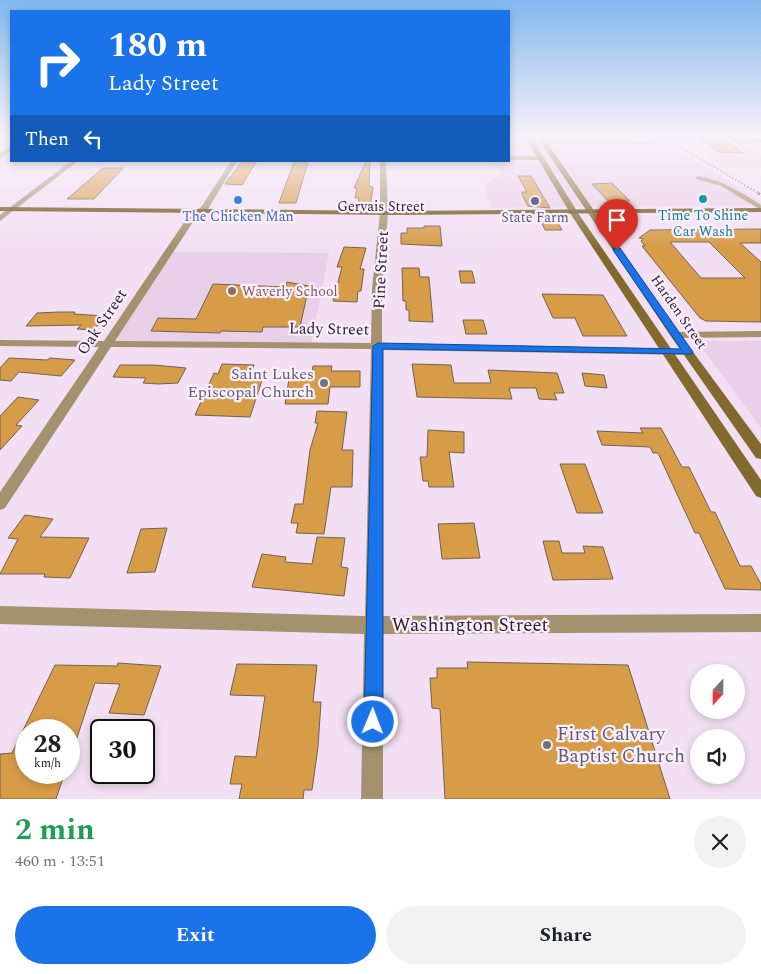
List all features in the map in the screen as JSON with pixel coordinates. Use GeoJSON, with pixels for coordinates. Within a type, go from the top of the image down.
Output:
{"type":"FeatureCollection","features":[{"type":"Feature","properties":{"kind":"main road","name":"Harden Street"},"geometry":{"type":"LineString","coordinates":[[552,174],[576,216],[761,492]]}},
{"type":"Feature","properties":{"kind":"main road","name":"Harden Street"},"geometry":{"type":"LineString","coordinates":[[566,174],[675,335],[761,454]]}},
{"type":"Feature","properties":{"kind":"main road","name":"Gervais Street"},"geometry":{"type":"LineString","coordinates":[[14,209],[198,215]]}},
{"type":"Feature","properties":{"kind":"main road","name":"Gervais Street"},"geometry":{"type":"LineString","coordinates":[[1,215],[576,216],[761,209]]}},
{"type":"Feature","properties":{"kind":"main road","name":"Gervais Street"},"geometry":{"type":"LineString","coordinates":[[593,215],[761,216]]}},
{"type":"Feature","properties":{"kind":"street"},"geometry":{"type":"LineString","coordinates":[[1,215],[14,209],[58,174]]}},
{"type":"Feature","properties":{"kind":"street","name":"Oak Street"},"geometry":{"type":"LineString","coordinates":[[0,504],[188,223],[198,215],[225,174]]}},
{"type":"Feature","properties":{"kind":"street","name":"Pine Street"},"geometry":{"type":"LineString","coordinates":[[372,799],[378,346],[377,289],[384,216],[383,174]]}},
{"type":"Feature","properties":{"kind":"street"},"geometry":{"type":"LineString","coordinates":[[698,178],[716,180],[761,209]]}},
{"type":"Feature","properties":{"kind":"street"},"geometry":{"type":"LineString","coordinates":[[675,335],[761,334]]}},
{"type":"Feature","properties":{"kind":"street","name":"Lady Street"},"geometry":{"type":"LineString","coordinates":[[0,343],[378,346],[688,352]]}},
{"type":"Feature","properties":{"kind":"street","name":"Washington Street"},"geometry":{"type":"LineString","coordinates":[[0,615],[374,626],[761,623]]}},
{"type":"Feature","properties":{"kind":"shaded area"},"geometry":{"type":"Polygon","coordinates":[[[501,174],[717,174],[761,202],[761,205],[491,208],[484,186],[501,174]]]}},
{"type":"Feature","properties":{"kind":"shaded area","name":"Waverly School"},"geometry":{"type":"Polygon","coordinates":[[[168,252],[329,253],[311,345],[108,343],[168,252]]]}},
{"type":"Feature","properties":{"kind":"shaded area"},"geometry":{"type":"Polygon","coordinates":[[[697,341],[761,341],[761,428],[697,341]]]}},
{"type":"Feature","properties":{"kind":"building"},"geometry":{"type":"Polygon","coordinates":[[[96,174],[117,174],[94,199],[67,199],[96,174]]]}},
{"type":"Feature","properties":{"kind":"building"},"geometry":{"type":"Polygon","coordinates":[[[233,174],[249,174],[242,185],[225,184],[233,174]]]}},
{"type":"Feature","properties":{"kind":"building"},"geometry":{"type":"Polygon","coordinates":[[[290,174],[304,174],[296,203],[279,203],[290,174]]]}},
{"type":"Feature","properties":{"kind":"building"},"geometry":{"type":"Polygon","coordinates":[[[360,174],[369,174],[369,186],[373,187],[370,208],[358,207],[359,198],[355,198],[357,188],[354,188],[360,174]]]}},
{"type":"Feature","properties":{"kind":"building"},"geometry":{"type":"Polygon","coordinates":[[[518,176],[531,176],[550,208],[528,206],[522,194],[522,192],[527,192],[518,176]]]}},
{"type":"Feature","properties":{"kind":"building"},"geometry":{"type":"Polygon","coordinates":[[[612,183],[630,201],[608,201],[592,184],[612,183]]]}},
{"type":"Feature","properties":{"kind":"building"},"geometry":{"type":"Polygon","coordinates":[[[539,216],[554,216],[562,230],[545,230],[539,216]]]}},
{"type":"Feature","properties":{"kind":"building"},"geometry":{"type":"Polygon","coordinates":[[[424,226],[440,226],[442,246],[401,244],[401,233],[407,233],[407,228],[424,228],[424,226]]]}},
{"type":"Feature","properties":{"kind":"building"},"geometry":{"type":"Polygon","coordinates":[[[761,229],[761,243],[740,243],[761,262],[761,322],[706,321],[700,318],[642,246],[645,246],[641,241],[643,239],[639,238],[650,230],[761,229]],[[670,242],[701,278],[745,278],[709,242],[670,242]]]}},
{"type":"Feature","properties":{"kind":"building"},"geometry":{"type":"Polygon","coordinates":[[[344,247],[366,248],[360,269],[364,269],[361,291],[358,291],[357,302],[333,301],[342,267],[337,267],[344,247]]]}},
{"type":"Feature","properties":{"kind":"building"},"geometry":{"type":"Polygon","coordinates":[[[402,268],[419,268],[420,277],[429,277],[433,322],[409,321],[409,310],[406,310],[406,301],[403,301],[402,268]]]}},
{"type":"Feature","properties":{"kind":"building"},"geometry":{"type":"Polygon","coordinates":[[[459,271],[472,271],[475,283],[461,283],[459,271]]]}},
{"type":"Feature","properties":{"kind":"building"},"geometry":{"type":"Polygon","coordinates":[[[287,282],[309,286],[300,327],[263,327],[262,332],[151,331],[158,318],[196,319],[213,284],[285,287],[287,282]]]}},
{"type":"Feature","properties":{"kind":"building"},"geometry":{"type":"Polygon","coordinates":[[[542,294],[603,295],[627,336],[583,336],[575,318],[553,318],[542,294]]]}},
{"type":"Feature","properties":{"kind":"building"},"geometry":{"type":"Polygon","coordinates":[[[59,312],[106,316],[102,325],[98,325],[94,330],[77,329],[81,325],[26,326],[37,313],[59,312]]]}},
{"type":"Feature","properties":{"kind":"building"},"geometry":{"type":"Polygon","coordinates":[[[463,320],[483,320],[487,334],[466,334],[463,320]]]}},
{"type":"Feature","properties":{"kind":"building"},"geometry":{"type":"Polygon","coordinates":[[[9,358],[75,360],[61,376],[19,372],[11,381],[0,380],[0,368],[9,358]]]}},
{"type":"Feature","properties":{"kind":"building"},"geometry":{"type":"Polygon","coordinates":[[[222,364],[254,365],[251,373],[264,374],[250,417],[195,415],[214,373],[218,374],[222,364]]]}},
{"type":"Feature","properties":{"kind":"building"},"geometry":{"type":"Polygon","coordinates":[[[412,364],[451,365],[454,383],[491,383],[488,370],[557,373],[564,393],[554,393],[557,400],[539,399],[536,388],[509,388],[512,399],[417,397],[412,364]]]}},
{"type":"Feature","properties":{"kind":"building"},"geometry":{"type":"Polygon","coordinates":[[[120,365],[154,365],[186,368],[178,383],[158,384],[143,383],[146,378],[113,377],[120,365]]]}},
{"type":"Feature","properties":{"kind":"building","name":"Saint Lukes Episcopal Church"},"geometry":{"type":"Polygon","coordinates":[[[313,366],[332,366],[331,371],[360,371],[360,387],[330,387],[328,404],[285,404],[289,379],[311,377],[313,366]]]}},
{"type":"Feature","properties":{"kind":"building"},"geometry":{"type":"Polygon","coordinates":[[[582,373],[604,375],[607,388],[585,386],[582,373]]]}},
{"type":"Feature","properties":{"kind":"building"},"geometry":{"type":"Polygon","coordinates":[[[18,397],[39,400],[16,425],[22,426],[0,450],[0,416],[18,397]]]}},
{"type":"Feature","properties":{"kind":"building"},"geometry":{"type":"Polygon","coordinates":[[[317,411],[347,412],[342,450],[353,450],[352,487],[331,487],[324,534],[296,533],[298,523],[291,523],[295,504],[303,504],[310,450],[318,423],[315,423],[317,411]]]}},
{"type":"Feature","properties":{"kind":"building"},"geometry":{"type":"Polygon","coordinates":[[[640,428],[661,428],[682,467],[689,467],[711,512],[715,512],[740,566],[751,566],[761,584],[761,590],[725,589],[699,533],[695,533],[658,453],[653,453],[650,447],[602,445],[597,431],[643,433],[640,428]]]}},
{"type":"Feature","properties":{"kind":"building"},"geometry":{"type":"Polygon","coordinates":[[[428,430],[464,432],[464,453],[449,452],[454,487],[429,487],[428,481],[423,481],[420,457],[427,457],[428,430]]]}},
{"type":"Feature","properties":{"kind":"building"},"geometry":{"type":"Polygon","coordinates":[[[560,464],[585,464],[603,513],[577,513],[560,464]]]}},
{"type":"Feature","properties":{"kind":"building"},"geometry":{"type":"Polygon","coordinates":[[[25,515],[53,519],[40,537],[89,538],[70,578],[44,577],[45,574],[0,574],[18,539],[8,538],[25,515]]]}},
{"type":"Feature","properties":{"kind":"building"},"geometry":{"type":"Polygon","coordinates":[[[474,523],[480,558],[442,559],[438,524],[474,523]]]}},
{"type":"Feature","properties":{"kind":"building"},"geometry":{"type":"Polygon","coordinates":[[[167,528],[155,572],[127,573],[141,529],[167,528]]]}},
{"type":"Feature","properties":{"kind":"building"},"geometry":{"type":"Polygon","coordinates":[[[317,537],[345,538],[341,567],[348,568],[344,596],[252,587],[262,554],[286,557],[285,562],[312,564],[317,537]]]}},
{"type":"Feature","properties":{"kind":"building"},"geometry":{"type":"Polygon","coordinates":[[[543,541],[559,541],[562,553],[585,553],[583,546],[603,547],[613,579],[553,580],[543,541]]]}},
{"type":"Feature","properties":{"kind":"building","name":"First Calvary Baptist Church"},"geometry":{"type":"Polygon","coordinates":[[[467,662],[628,665],[670,799],[445,799],[440,709],[432,708],[430,678],[437,678],[437,668],[468,668],[467,662]]]}},
{"type":"Feature","properties":{"kind":"building"},"geometry":{"type":"Polygon","coordinates":[[[118,663],[161,666],[144,715],[109,713],[120,684],[95,683],[80,729],[80,719],[29,719],[55,665],[117,666],[118,663]]]}},
{"type":"Feature","properties":{"kind":"building"},"geometry":{"type":"Polygon","coordinates":[[[237,664],[317,665],[313,702],[321,702],[318,747],[312,790],[304,790],[303,799],[239,799],[242,784],[230,784],[235,756],[256,757],[265,696],[230,695],[237,664]]]}},
{"type":"Feature","properties":{"kind":"building"},"geometry":{"type":"Polygon","coordinates":[[[15,747],[15,784],[61,784],[56,799],[0,799],[0,754],[12,753],[15,747]]]}},
{"type":"Feature","properties":{"kind":"railway"},"geometry":{"type":"LineString","coordinates":[[726,174],[760,194]]}},
{"type":"Feature","properties":{"kind":"place","name":"Time To Shine Car Wash"},"geometry":{"type":"Point","coordinates":[703,199]}},
{"type":"Feature","properties":{"kind":"place","name":"The Chicken Man"},"geometry":{"type":"Point","coordinates":[238,200]}},
{"type":"Feature","properties":{"kind":"place","name":"State Farm"},"geometry":{"type":"Point","coordinates":[535,201]}},
{"type":"Feature","properties":{"kind":"place","name":"Waverly School"},"geometry":{"type":"Point","coordinates":[232,291]}},
{"type":"Feature","properties":{"kind":"place","name":"Saint Lukes Episcopal Church"},"geometry":{"type":"Point","coordinates":[324,383]}},
{"type":"Feature","properties":{"kind":"place","name":"First Calvary Baptist Church"},"geometry":{"type":"Point","coordinates":[547,745]}},
{"type":"Feature","properties":{"kind":"route"},"geometry":{"type":"LineString","coordinates":[[373,722],[378,346],[688,352],[617,250]]}}]}
